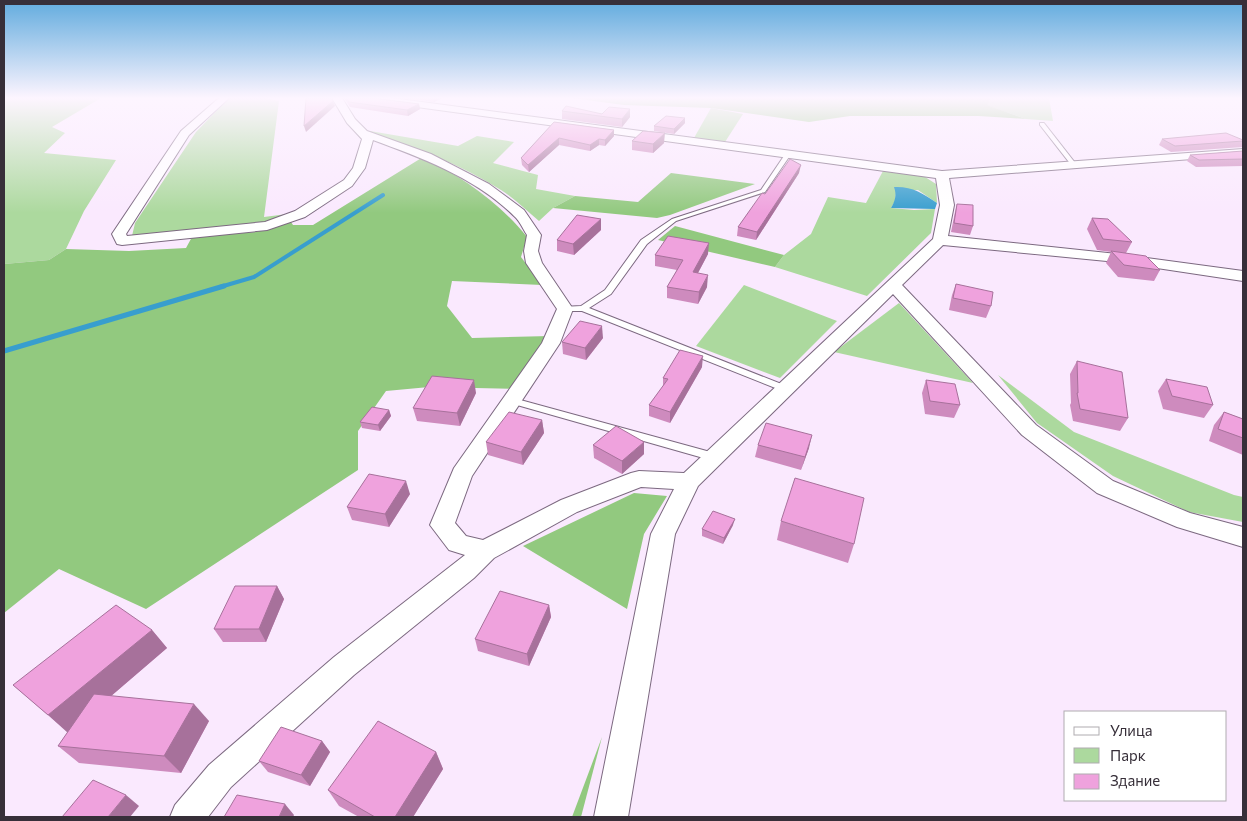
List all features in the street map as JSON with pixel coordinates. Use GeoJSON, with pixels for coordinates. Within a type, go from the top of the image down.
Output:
{"type":"FeatureCollection","features":[{"type":"Feature","properties":{"kind":"street"},"geometry":{"type":"LineString","coordinates":[[183,136],[119,234],[122,241],[228,232],[267,226],[300,214],[348,183],[359,168],[367,136]]}},
{"type":"Feature","properties":{"kind":"street"},"geometry":{"type":"LineString","coordinates":[[372,136],[448,165],[520,214],[534,235],[531,251],[534,263],[574,309],[462,474],[442,525],[458,543],[486,551]]}},
{"type":"Feature","properties":{"kind":"street"},"geometry":{"type":"LineString","coordinates":[[657,136],[942,175],[1243,152]]}},
{"type":"Feature","properties":{"kind":"street"},"geometry":{"type":"LineString","coordinates":[[611,817],[663,534],[689,481],[940,240],[947,205],[942,175]]}},
{"type":"Feature","properties":{"kind":"street"},"geometry":{"type":"LineString","coordinates":[[940,240],[1117,258],[1243,276]]}},
{"type":"Feature","properties":{"kind":"street"},"geometry":{"type":"LineString","coordinates":[[894,286],[1029,430],[1105,487],[1185,521],[1243,537]]}},
{"type":"Feature","properties":{"kind":"street"},"geometry":{"type":"LineString","coordinates":[[187,817],[220,776],[344,666],[465,572],[486,551],[569,506],[639,479],[689,481]]}},
{"type":"Feature","properties":{"kind":"lane"},"geometry":{"type":"LineString","coordinates":[[1052,136],[1074,165]]}},
{"type":"Feature","properties":{"kind":"lane"},"geometry":{"type":"LineString","coordinates":[[574,309],[608,292],[644,242],[674,220],[763,191],[788,154]]}},
{"type":"Feature","properties":{"kind":"lane"},"geometry":{"type":"LineString","coordinates":[[574,309],[786,389]]}},
{"type":"Feature","properties":{"kind":"lane"},"geometry":{"type":"LineString","coordinates":[[512,401],[714,457]]}},
{"type":"Feature","properties":{"kind":"green space"},"geometry":{"type":"Polygon","coordinates":[[[4,136],[62,136],[44,153],[116,160],[84,211],[66,249],[49,260],[4,264],[4,136]]]}},
{"type":"Feature","properties":{"kind":"green space"},"geometry":{"type":"Polygon","coordinates":[[[193,136],[274,136],[264,217],[295,213],[264,223],[132,236],[135,223],[193,136]]]}},
{"type":"Feature","properties":{"kind":"green space"},"geometry":{"type":"Polygon","coordinates":[[[380,136],[401,136],[458,146],[476,136],[514,142],[493,163],[538,175],[536,189],[575,196],[553,208],[539,221],[506,193],[486,181],[438,157],[380,136]]]}},
{"type":"Feature","properties":{"kind":"green space"},"geometry":{"type":"Polygon","coordinates":[[[695,136],[729,136],[725,142],[694,138],[695,136]]]}},
{"type":"Feature","properties":{"kind":"green space"},"geometry":{"type":"Polygon","coordinates":[[[423,157],[479,191],[505,213],[527,237],[521,257],[542,285],[452,281],[447,306],[472,338],[550,336],[516,389],[429,387],[386,391],[358,431],[358,470],[146,609],[59,569],[4,613],[4,264],[49,260],[66,249],[129,251],[186,248],[192,237],[256,232],[291,222],[293,225],[313,225],[423,157]]]}},
{"type":"Feature","properties":{"kind":"green space"},"geometry":{"type":"Polygon","coordinates":[[[891,170],[922,175],[936,184],[937,203],[918,190],[896,192],[895,201],[891,208],[935,209],[931,233],[867,296],[775,267],[784,255],[811,234],[828,197],[866,203],[883,171],[891,170]]]}},
{"type":"Feature","properties":{"kind":"green space"},"geometry":{"type":"Polygon","coordinates":[[[671,173],[755,184],[657,218],[553,208],[575,196],[638,202],[671,173]]]}},
{"type":"Feature","properties":{"kind":"green space"},"geometry":{"type":"Polygon","coordinates":[[[675,226],[784,255],[775,267],[658,240],[675,226]]]}},
{"type":"Feature","properties":{"kind":"green space"},"geometry":{"type":"Polygon","coordinates":[[[744,285],[837,321],[780,378],[696,346],[744,285]]]}},
{"type":"Feature","properties":{"kind":"green space"},"geometry":{"type":"Polygon","coordinates":[[[899,303],[973,383],[834,352],[899,303]]]}},
{"type":"Feature","properties":{"kind":"green space"},"geometry":{"type":"Polygon","coordinates":[[[998,375],[1074,432],[1243,497],[1243,522],[1189,512],[1113,476],[1037,423],[998,375]]]}},
{"type":"Feature","properties":{"kind":"green space"},"geometry":{"type":"Polygon","coordinates":[[[634,493],[667,496],[644,534],[627,609],[523,546],[634,493]]]}},
{"type":"Feature","properties":{"kind":"green space"},"geometry":{"type":"Polygon","coordinates":[[[602,737],[581,817],[572,817],[602,737]]]}},
{"type":"Feature","properties":{"kind":"water"},"geometry":{"type":"Polygon","coordinates":[[[894,187],[911,189],[922,193],[937,203],[935,209],[891,208],[895,198],[894,187]]]}},
{"type":"Feature","properties":{"kind":"building"},"geometry":{"type":"Polygon","coordinates":[[[541,136],[608,136],[605,140],[599,139],[590,145],[559,138],[528,165],[521,158],[541,136]]]}},
{"type":"Feature","properties":{"kind":"building"},"geometry":{"type":"Polygon","coordinates":[[[637,136],[661,136],[653,144],[632,141],[637,136]]]}},
{"type":"Feature","properties":{"kind":"building"},"geometry":{"type":"Polygon","coordinates":[[[1191,136],[1234,136],[1243,141],[1175,146],[1162,139],[1191,136]]]}},
{"type":"Feature","properties":{"kind":"building"},"geometry":{"type":"Polygon","coordinates":[[[1243,151],[1243,159],[1199,160],[1190,155],[1243,151]]]}},
{"type":"Feature","properties":{"kind":"building"},"geometry":{"type":"Polygon","coordinates":[[[790,159],[801,165],[757,232],[738,227],[762,193],[765,194],[790,159]]]}},
{"type":"Feature","properties":{"kind":"building"},"geometry":{"type":"Polygon","coordinates":[[[957,204],[973,205],[973,226],[954,223],[957,204]]]}},
{"type":"Feature","properties":{"kind":"building"},"geometry":{"type":"Polygon","coordinates":[[[577,215],[601,219],[573,244],[557,240],[577,215]]]}},
{"type":"Feature","properties":{"kind":"building"},"geometry":{"type":"Polygon","coordinates":[[[1092,218],[1108,219],[1132,242],[1103,239],[1092,218]]]}},
{"type":"Feature","properties":{"kind":"building"},"geometry":{"type":"Polygon","coordinates":[[[668,236],[709,243],[693,272],[708,275],[699,292],[667,287],[683,260],[655,255],[668,236]]]}},
{"type":"Feature","properties":{"kind":"building"},"geometry":{"type":"Polygon","coordinates":[[[1111,251],[1146,256],[1160,270],[1124,265],[1111,251]]]}},
{"type":"Feature","properties":{"kind":"building"},"geometry":{"type":"Polygon","coordinates":[[[956,284],[993,292],[991,306],[953,298],[956,284]]]}},
{"type":"Feature","properties":{"kind":"building"},"geometry":{"type":"Polygon","coordinates":[[[580,321],[602,326],[585,348],[562,342],[580,321]]]}},
{"type":"Feature","properties":{"kind":"building"},"geometry":{"type":"Polygon","coordinates":[[[680,350],[703,356],[670,412],[649,405],[668,379],[663,378],[680,350]]]}},
{"type":"Feature","properties":{"kind":"building"},"geometry":{"type":"Polygon","coordinates":[[[1077,361],[1122,372],[1128,418],[1080,409],[1077,393],[1077,361]]]}},
{"type":"Feature","properties":{"kind":"building"},"geometry":{"type":"Polygon","coordinates":[[[432,376],[474,380],[457,413],[413,408],[432,376]]]}},
{"type":"Feature","properties":{"kind":"building"},"geometry":{"type":"Polygon","coordinates":[[[1166,379],[1207,387],[1213,405],[1172,396],[1166,379]]]}},
{"type":"Feature","properties":{"kind":"building"},"geometry":{"type":"Polygon","coordinates":[[[926,380],[955,384],[960,405],[930,401],[926,380]]]}},
{"type":"Feature","properties":{"kind":"building"},"geometry":{"type":"Polygon","coordinates":[[[372,407],[389,410],[378,425],[360,422],[372,407]]]}},
{"type":"Feature","properties":{"kind":"building"},"geometry":{"type":"Polygon","coordinates":[[[509,412],[542,420],[521,452],[486,442],[509,412]]]}},
{"type":"Feature","properties":{"kind":"building"},"geometry":{"type":"Polygon","coordinates":[[[1224,412],[1243,419],[1243,438],[1218,429],[1224,412]]]}},
{"type":"Feature","properties":{"kind":"building"},"geometry":{"type":"Polygon","coordinates":[[[766,423],[812,435],[805,457],[758,445],[766,423]]]}},
{"type":"Feature","properties":{"kind":"building"},"geometry":{"type":"Polygon","coordinates":[[[616,426],[644,442],[622,461],[593,445],[616,426]]]}},
{"type":"Feature","properties":{"kind":"building"},"geometry":{"type":"Polygon","coordinates":[[[369,474],[406,481],[385,514],[347,507],[369,474]]]}},
{"type":"Feature","properties":{"kind":"building"},"geometry":{"type":"Polygon","coordinates":[[[795,478],[864,498],[854,544],[781,521],[795,478]]]}},
{"type":"Feature","properties":{"kind":"building"},"geometry":{"type":"Polygon","coordinates":[[[713,511],[735,519],[724,538],[702,529],[713,511]]]}},
{"type":"Feature","properties":{"kind":"building"},"geometry":{"type":"Polygon","coordinates":[[[235,586],[277,586],[259,629],[214,629],[235,586]]]}},
{"type":"Feature","properties":{"kind":"building"},"geometry":{"type":"Polygon","coordinates":[[[500,591],[549,605],[527,654],[475,639],[500,591]]]}},
{"type":"Feature","properties":{"kind":"building"},"geometry":{"type":"Polygon","coordinates":[[[116,605],[152,630],[48,715],[13,685],[116,605]]]}},
{"type":"Feature","properties":{"kind":"building"},"geometry":{"type":"Polygon","coordinates":[[[94,694],[194,704],[164,756],[58,746],[94,694]]]}},
{"type":"Feature","properties":{"kind":"building"},"geometry":{"type":"Polygon","coordinates":[[[378,721],[436,752],[395,817],[375,817],[328,790],[378,721]]]}},
{"type":"Feature","properties":{"kind":"building"},"geometry":{"type":"Polygon","coordinates":[[[281,727],[322,741],[301,775],[259,761],[281,727]]]}},
{"type":"Feature","properties":{"kind":"building"},"geometry":{"type":"Polygon","coordinates":[[[93,780],[126,795],[108,817],[62,817],[93,780]]]}},
{"type":"Feature","properties":{"kind":"building"},"geometry":{"type":"Polygon","coordinates":[[[237,795],[285,804],[279,817],[224,817],[237,795]]]}},
{"type":"Feature","properties":{"kind":"waterway"},"geometry":{"type":"LineString","coordinates":[[220,287],[254,277],[383,195]]}},
{"type":"Feature","properties":{"kind":"waterway"},"geometry":{"type":"LineString","coordinates":[[4,351],[224,286]]}}]}
